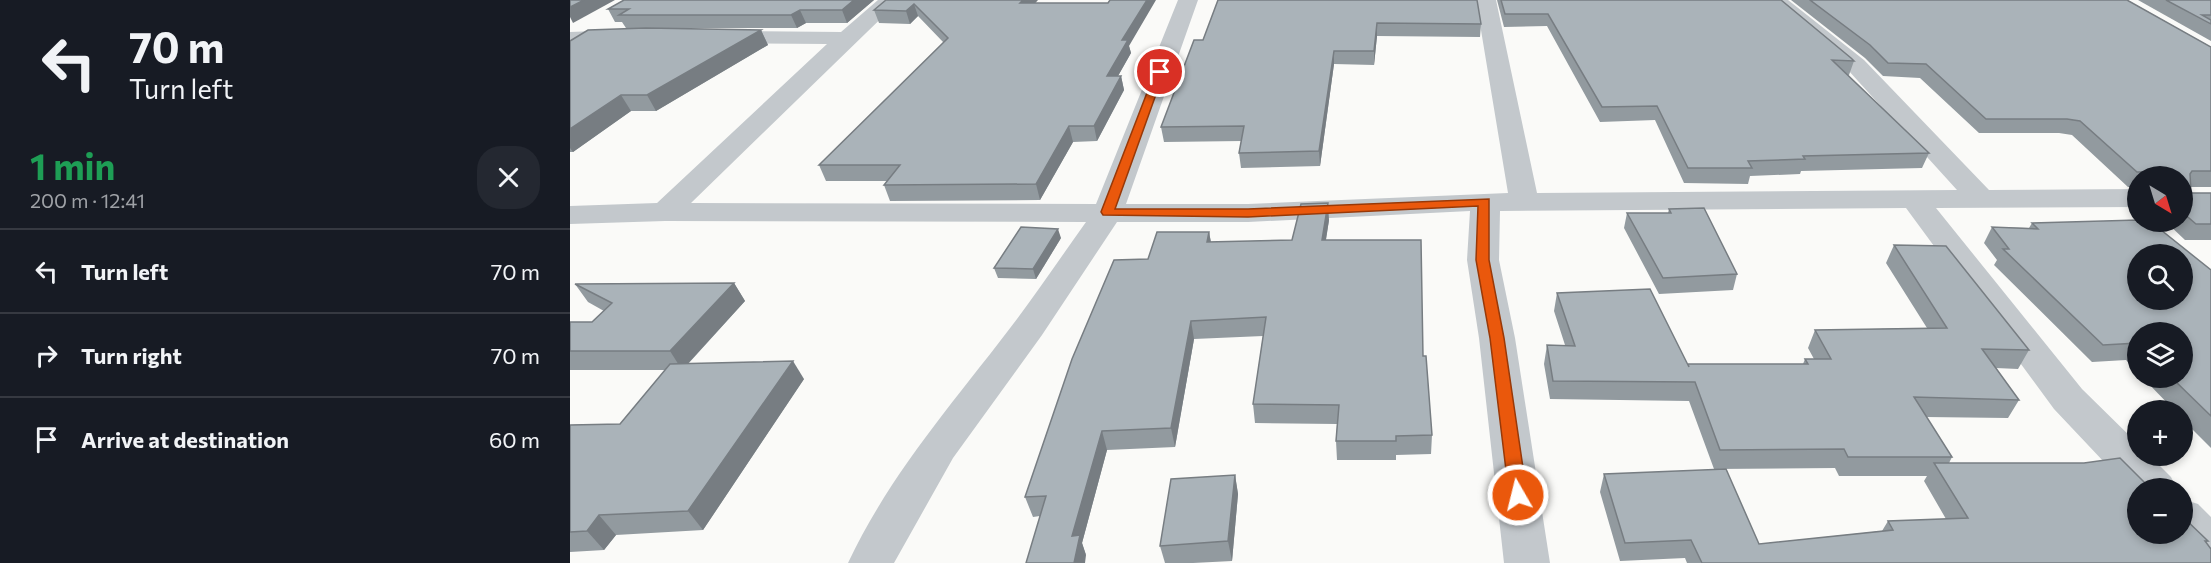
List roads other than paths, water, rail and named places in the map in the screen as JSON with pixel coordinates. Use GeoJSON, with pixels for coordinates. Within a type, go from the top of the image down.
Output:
{"type":"FeatureCollection","features":[{"type":"Feature","properties":{"kind":"street"},"geometry":{"type":"LineString","coordinates":[[665,212],[846,38],[890,0]]}},
{"type":"Feature","properties":{"kind":"street"},"geometry":{"type":"LineString","coordinates":[[871,563],[885,534],[939,447],[1030,327],[1108,212],[1188,0]]}},
{"type":"Feature","properties":{"kind":"street"},"geometry":{"type":"LineString","coordinates":[[1486,0],[1524,201]]}},
{"type":"Feature","properties":{"kind":"street"},"geometry":{"type":"LineString","coordinates":[[1776,0],[1857,65],[1980,198]]}},
{"type":"Feature","properties":{"kind":"street"},"geometry":{"type":"LineString","coordinates":[[570,37],[604,16]]}},
{"type":"Feature","properties":{"kind":"street"},"geometry":{"type":"LineString","coordinates":[[570,37],[644,35]]}},
{"type":"Feature","properties":{"kind":"street"},"geometry":{"type":"LineString","coordinates":[[700,36],[846,38]]}},
{"type":"Feature","properties":{"kind":"street"},"geometry":{"type":"LineString","coordinates":[[570,215],[665,212],[1248,213],[1524,201],[2127,198]]}},
{"type":"Feature","properties":{"kind":"street"},"geometry":{"type":"LineString","coordinates":[[1914,199],[2068,399],[2145,478]]}},
{"type":"Feature","properties":{"kind":"street"},"geometry":{"type":"LineString","coordinates":[[1485,202],[1483,260],[1497,338],[1527,563]]}},
{"type":"Feature","properties":{"kind":"street"},"geometry":{"type":"LineString","coordinates":[[2193,528],[2211,546]]}}]}
